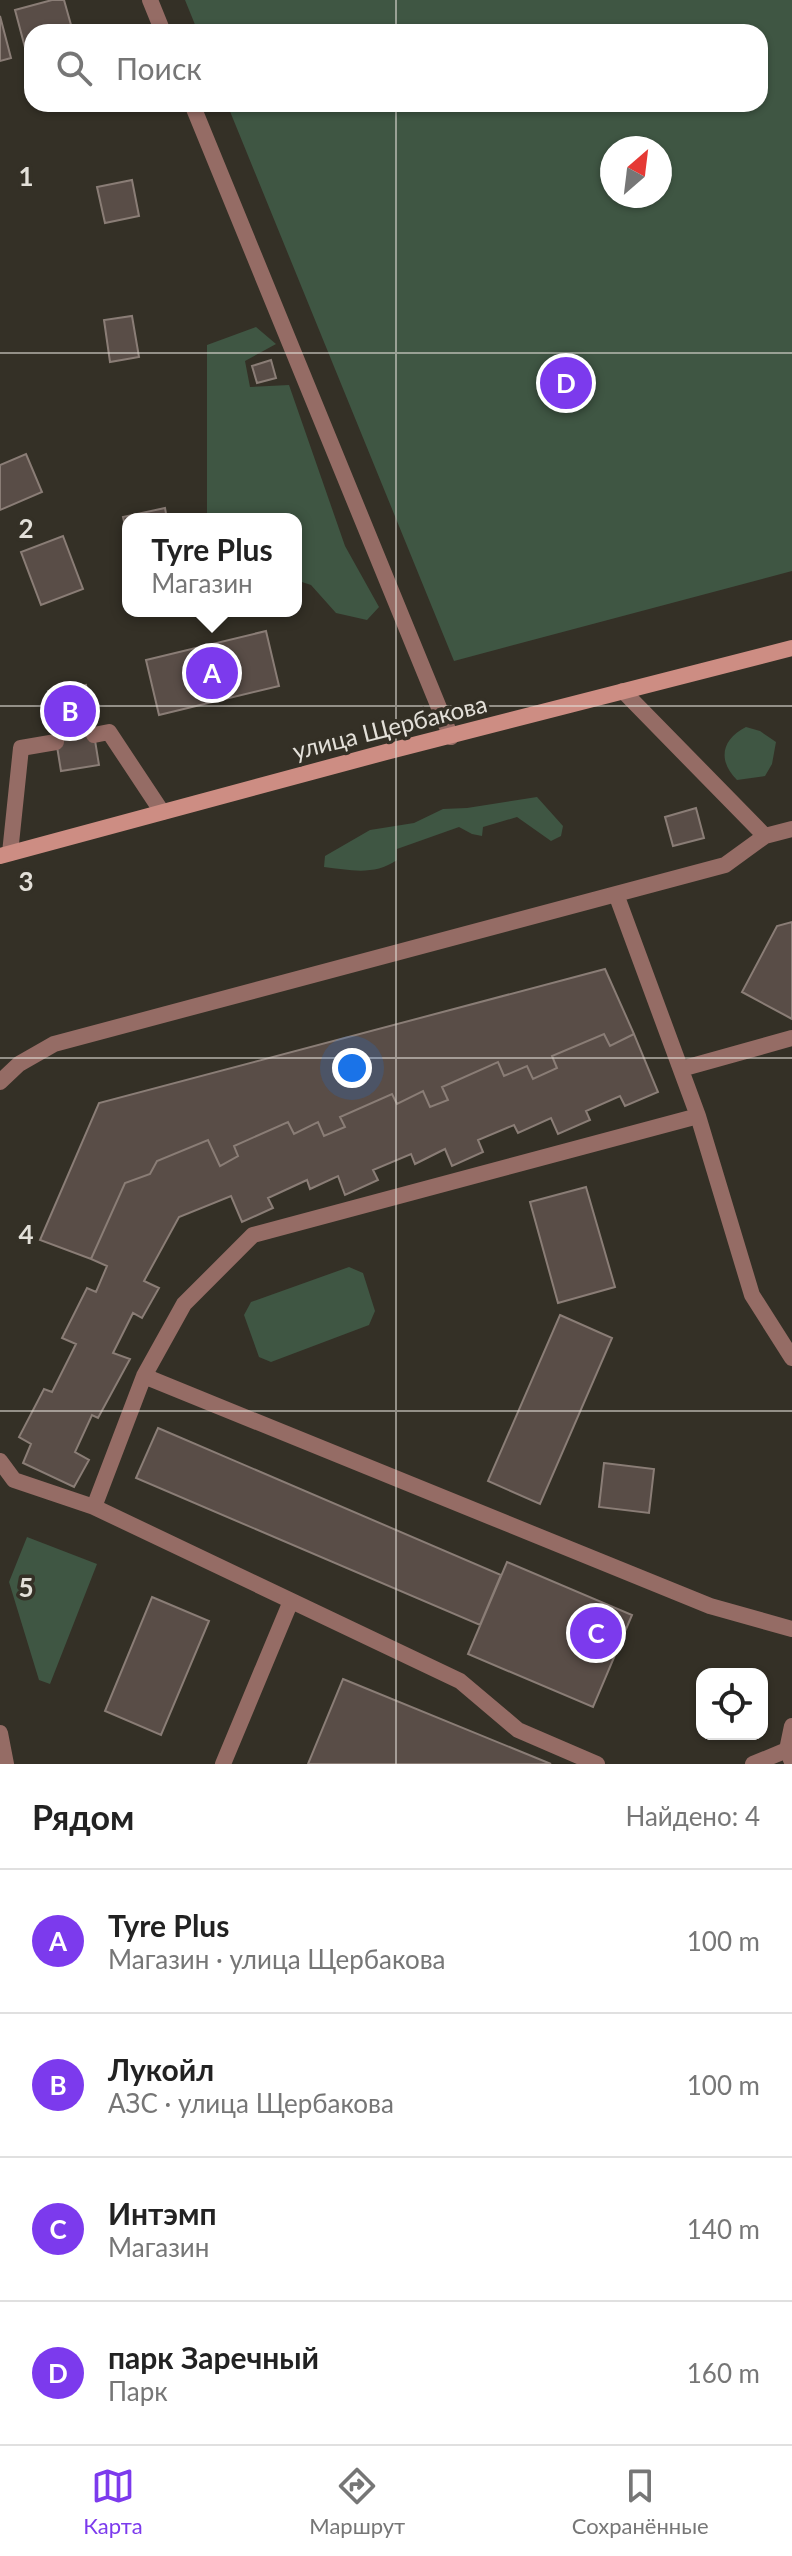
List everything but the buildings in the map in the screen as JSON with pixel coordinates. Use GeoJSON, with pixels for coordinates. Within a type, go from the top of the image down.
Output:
{"type":"FeatureCollection","features":[{"type":"Feature","properties":{"kind":"main road","name":"улица Щербакова"},"geometry":{"type":"LineString","coordinates":[[5,855],[792,648]]}},
{"type":"Feature","properties":{"kind":"street"},"geometry":{"type":"LineString","coordinates":[[150,0],[160,24]]}},
{"type":"Feature","properties":{"kind":"street"},"geometry":{"type":"LineString","coordinates":[[195,112],[451,737]]}},
{"type":"Feature","properties":{"kind":"street"},"geometry":{"type":"LineString","coordinates":[[623,691],[765,836]]}},
{"type":"Feature","properties":{"kind":"street"},"geometry":{"type":"LineString","coordinates":[[94,735],[109,732],[162,812]]}},
{"type":"Feature","properties":{"kind":"street"},"geometry":{"type":"LineString","coordinates":[[5,855],[21,748],[56,742]]}},
{"type":"Feature","properties":{"kind":"street"},"geometry":{"type":"LineString","coordinates":[[0,1082],[19,1064],[54,1044],[725,865],[765,836],[792,829]]}},
{"type":"Feature","properties":{"kind":"street"},"geometry":{"type":"LineString","coordinates":[[616,894],[698,1116],[752,1295],[792,1358]]}},
{"type":"Feature","properties":{"kind":"street"},"geometry":{"type":"LineString","coordinates":[[681,1069],[792,1038]]}},
{"type":"Feature","properties":{"kind":"street"},"geometry":{"type":"LineString","coordinates":[[94,1507],[144,1376],[184,1304],[253,1235],[698,1116]]}},
{"type":"Feature","properties":{"kind":"street"},"geometry":{"type":"LineString","coordinates":[[144,1376],[710,1606],[792,1629]]}},
{"type":"Feature","properties":{"kind":"street"},"geometry":{"type":"LineString","coordinates":[[0,1461],[14,1480],[94,1507],[460,1681],[518,1730],[597,1764]]}},
{"type":"Feature","properties":{"kind":"street"},"geometry":{"type":"LineString","coordinates":[[223,1764],[291,1601]]}},
{"type":"Feature","properties":{"kind":"street"},"geometry":{"type":"LineString","coordinates":[[753,1764],[790,1756],[792,1726]]}},
{"type":"Feature","properties":{"kind":"street"},"geometry":{"type":"LineString","coordinates":[[0,1733],[6,1764]]}},
{"type":"Feature","properties":{"kind":"green space"},"geometry":{"type":"Polygon","coordinates":[[[185,0],[792,0],[792,571],[454,661],[230,112],[768,112],[768,24],[195,24],[185,0]]]}},
{"type":"Feature","properties":{"kind":"green space"},"geometry":{"type":"Polygon","coordinates":[[[256,327],[276,344],[245,361],[250,387],[289,385],[345,546],[379,607],[367,620],[336,613],[311,585],[302,582],[302,513],[207,513],[207,345],[256,327]]]}},
{"type":"Feature","properties":{"kind":"green space"},"geometry":{"type":"Polygon","coordinates":[[[746,727],[760,731],[776,742],[772,764],[765,776],[737,780],[727,765],[725,750],[732,738],[746,727]]]}},
{"type":"Feature","properties":{"kind":"green space"},"geometry":{"type":"Polygon","coordinates":[[[537,797],[563,826],[561,836],[551,841],[517,817],[483,827],[482,836],[459,827],[397,849],[397,860],[380,868],[362,871],[324,867],[325,856],[370,830],[414,823],[443,809],[537,797]]]}},
{"type":"Feature","properties":{"kind":"green space"},"geometry":{"type":"Polygon","coordinates":[[[349,1267],[363,1273],[375,1311],[369,1325],[271,1362],[259,1357],[244,1315],[251,1302],[349,1267]]]}},
{"type":"Feature","properties":{"kind":"green space"},"geometry":{"type":"Polygon","coordinates":[[[27,1537],[97,1564],[50,1684],[39,1680],[9,1582],[27,1537]]]}},
{"type":"Feature","properties":{"kind":"place","name":"парк Заречный"},"geometry":{"type":"Point","coordinates":[566,383]}},
{"type":"Feature","properties":{"kind":"place","name":"Tyre Plus"},"geometry":{"type":"Point","coordinates":[212,673]}},
{"type":"Feature","properties":{"kind":"place","name":"Лукойл"},"geometry":{"type":"Point","coordinates":[70,711]}},
{"type":"Feature","properties":{"kind":"place","name":"Интэмп"},"geometry":{"type":"Point","coordinates":[596,1633]}}]}
